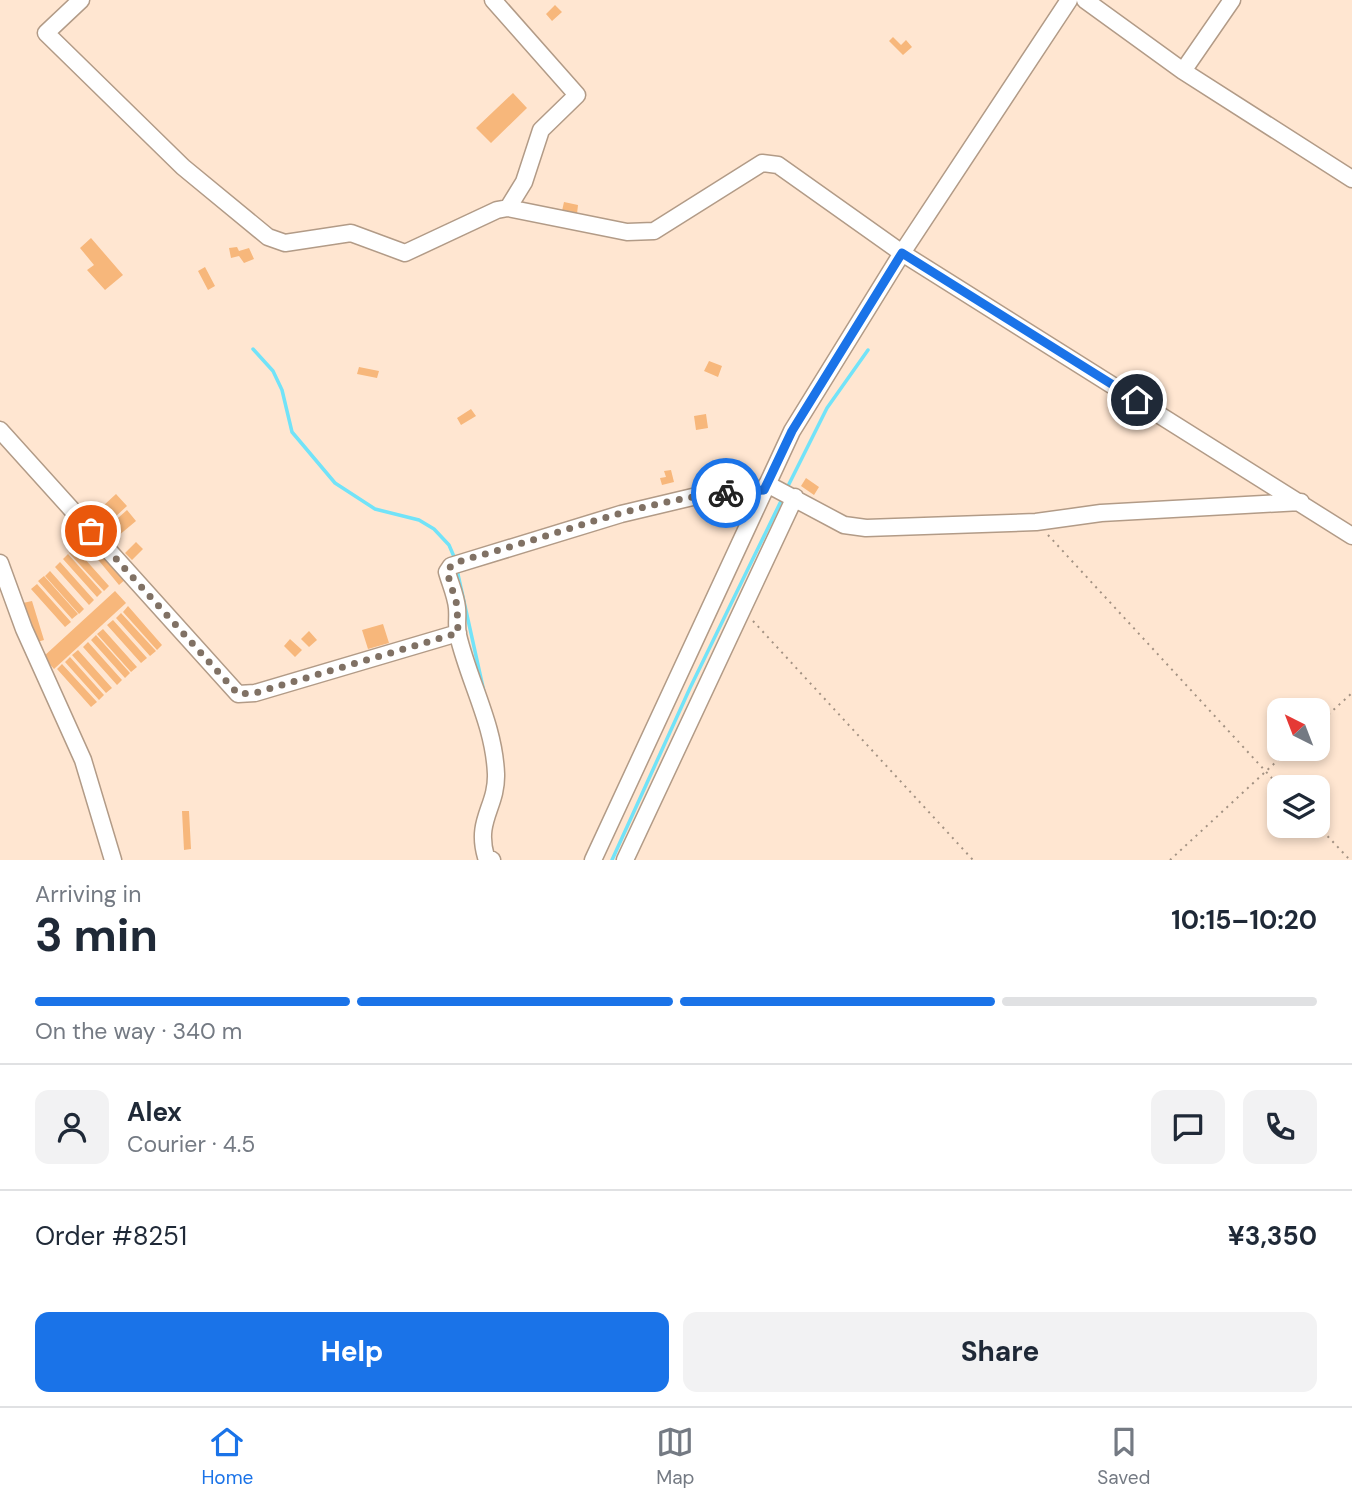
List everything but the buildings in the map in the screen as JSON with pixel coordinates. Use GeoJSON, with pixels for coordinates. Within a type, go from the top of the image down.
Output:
{"type":"FeatureCollection","features":[{"type":"Feature","properties":{"kind":"street"},"geometry":{"type":"LineString","coordinates":[[81,0],[46,33],[183,167],[268,237],[285,243],[351,233],[405,253],[497,210],[508,208],[627,232],[653,231],[762,163],[778,165],[902,253],[1352,536]]}},
{"type":"Feature","properties":{"kind":"street"},"geometry":{"type":"LineString","coordinates":[[493,0],[577,95],[541,130],[524,182],[508,208]]}},
{"type":"Feature","properties":{"kind":"street"},"geometry":{"type":"LineString","coordinates":[[625,860],[743,610],[778,491],[792,431],[902,253],[1069,0]]}},
{"type":"Feature","properties":{"kind":"street"},"geometry":{"type":"LineString","coordinates":[[1085,0],[1183,71],[1352,179]]}},
{"type":"Feature","properties":{"kind":"street"},"geometry":{"type":"LineString","coordinates":[[1183,71],[1232,0]]}},
{"type":"Feature","properties":{"kind":"street"},"geometry":{"type":"LineString","coordinates":[[0,430],[238,694],[255,693],[458,633]]}},
{"type":"Feature","properties":{"kind":"street"},"geometry":{"type":"LineString","coordinates":[[593,860],[778,491]]}},
{"type":"Feature","properties":{"kind":"street"},"geometry":{"type":"LineString","coordinates":[[492,860],[486,857],[481,842],[482,825],[494,794],[494,751],[480,696],[458,633],[457,605],[447,572],[457,563],[634,511],[701,495],[778,491],[844,525],[866,528],[1036,522],[1101,513],[1301,502]]}},
{"type":"Feature","properties":{"kind":"street"},"geometry":{"type":"LineString","coordinates":[[0,563],[24,629],[83,760],[113,860]]}},
{"type":"Feature","properties":{"kind":"path"},"geometry":{"type":"LineString","coordinates":[[1036,522],[1270,775]]}},
{"type":"Feature","properties":{"kind":"path"},"geometry":{"type":"LineString","coordinates":[[743,610],[973,860]]}},
{"type":"Feature","properties":{"kind":"path"},"geometry":{"type":"LineString","coordinates":[[1330,713],[1352,693]]}},
{"type":"Feature","properties":{"kind":"path"},"geometry":{"type":"LineString","coordinates":[[1170,860],[1277,761]]}},
{"type":"Feature","properties":{"kind":"path"},"geometry":{"type":"LineString","coordinates":[[1329,838],[1350,860]]}},
{"type":"Feature","properties":{"kind":"waterway"},"geometry":{"type":"LineString","coordinates":[[253,349],[273,371],[282,390],[292,432],[335,483],[375,509],[419,520],[434,529],[449,545],[455,559]]}},
{"type":"Feature","properties":{"kind":"waterway"},"geometry":{"type":"LineString","coordinates":[[786,490],[827,408],[868,350]]}},
{"type":"Feature","properties":{"kind":"waterway"},"geometry":{"type":"LineString","coordinates":[[612,860],[690,688],[783,497]]}},
{"type":"Feature","properties":{"kind":"waterway"},"geometry":{"type":"LineString","coordinates":[[457,570],[484,692]]}},
{"type":"Feature","properties":{"kind":"way so far"},"geometry":{"type":"LineString","coordinates":[[91,531],[238,694],[255,693],[458,633],[457,605],[447,572],[451,566],[463,560],[621,514],[701,495],[726,493]]}},
{"type":"Feature","properties":{"kind":"route"},"geometry":{"type":"LineString","coordinates":[[726,493],[764,490],[792,431],[902,253],[1137,400]]}}]}
